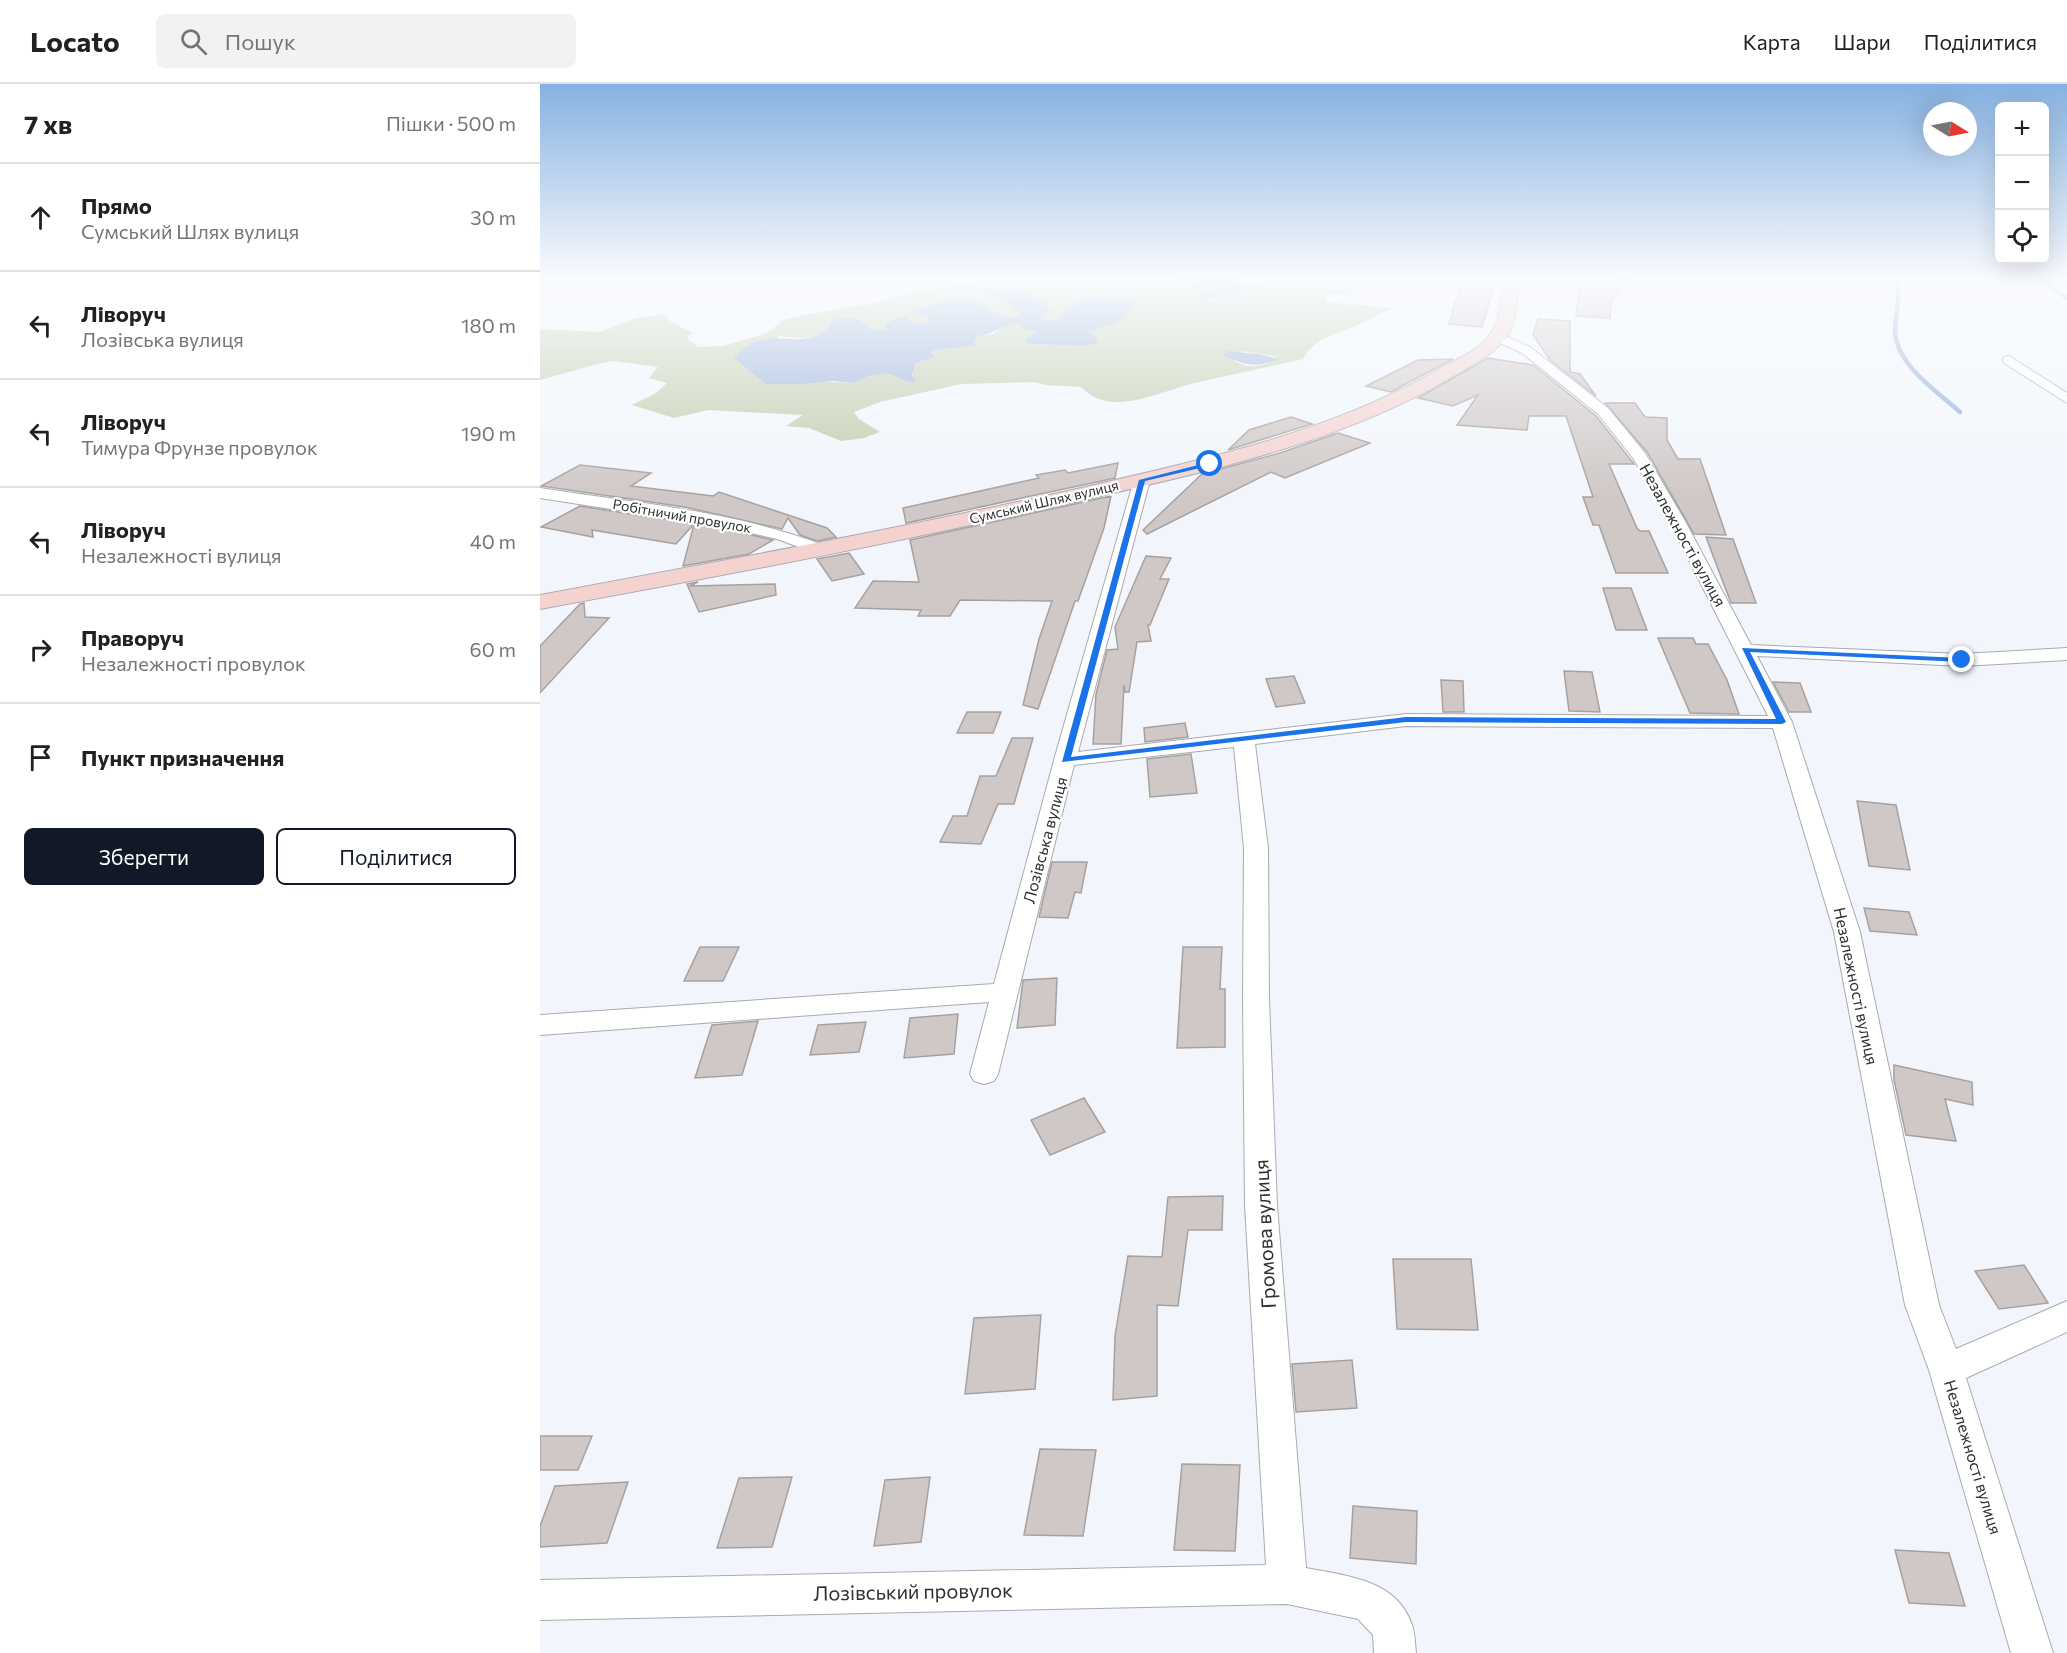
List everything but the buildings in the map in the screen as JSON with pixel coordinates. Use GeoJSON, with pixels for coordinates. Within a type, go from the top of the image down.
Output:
{"type":"FeatureCollection","features":[{"type":"Feature","properties":{"kind":"main road","name":"Сумський Шлях вулиця"},"geometry":{"type":"LineString","coordinates":[[540,603],[820,550],[1210,464],[1314,434],[1419,389],[1484,350]]}},
{"type":"Feature","properties":{"kind":"street","name":"Незалежності вулиця"},"geometry":{"type":"LineString","coordinates":[[1526,350],[1602,411],[1640,456],[1677,521],[1782,722],[1847,932],[1922,1305],[1946,1370],[2032,1653]]}},
{"type":"Feature","properties":{"kind":"street"},"geometry":{"type":"LineString","coordinates":[[2009,360],[2067,399]]}},
{"type":"Feature","properties":{"kind":"street","name":"Лозівська вулиця"},"geometry":{"type":"LineString","coordinates":[[984,1074],[1065,760],[1142,480]]}},
{"type":"Feature","properties":{"kind":"street","name":"Робітничий провулок"},"geometry":{"type":"LineString","coordinates":[[540,493],[726,522],[782,535],[820,550]]}},
{"type":"Feature","properties":{"kind":"street"},"geometry":{"type":"LineString","coordinates":[[1744,650],[1962,660],[2067,654]]}},
{"type":"Feature","properties":{"kind":"street"},"geometry":{"type":"LineString","coordinates":[[1065,760],[1406,720],[1782,722]]}},
{"type":"Feature","properties":{"kind":"street","name":"Громова вулиця"},"geometry":{"type":"LineString","coordinates":[[1244,739],[1256,848],[1262,1205],[1287,1584]]}},
{"type":"Feature","properties":{"kind":"street"},"geometry":{"type":"LineString","coordinates":[[540,1026],[1005,992]]}},
{"type":"Feature","properties":{"kind":"street"},"geometry":{"type":"LineString","coordinates":[[1946,1370],[2067,1316]]}},
{"type":"Feature","properties":{"kind":"street"},"geometry":{"type":"LineString","coordinates":[[1287,1584],[1369,1601],[1393,1628],[1395,1653]]}},
{"type":"Feature","properties":{"kind":"street","name":"Лозівський провулок"},"geometry":{"type":"LineString","coordinates":[[540,1600],[1287,1584]]}},
{"type":"Feature","properties":{"kind":"green space"},"geometry":{"type":"Polygon","coordinates":[[[540,350],[774,350],[766,384],[855,383],[865,378],[884,374],[915,382],[912,372],[915,363],[934,357],[931,353],[934,350],[1310,350],[1303,359],[1122,402],[1093,397],[1081,387],[1034,382],[961,384],[880,402],[854,412],[859,419],[880,432],[864,438],[841,441],[809,428],[786,426],[803,415],[708,410],[674,418],[632,405],[656,393],[667,383],[649,378],[658,367],[614,361],[540,380],[540,350]],[[1242,351],[1233,360],[1244,365],[1261,365],[1278,359],[1274,356],[1242,351]]]}},
{"type":"Feature","properties":{"kind":"water"},"geometry":{"type":"Polygon","coordinates":[[[743,350],[934,350],[931,353],[935,357],[915,363],[912,376],[916,379],[915,382],[884,374],[865,378],[855,383],[833,381],[805,384],[766,384],[734,358],[743,350]]]}},
{"type":"Feature","properties":{"kind":"water"},"geometry":{"type":"Polygon","coordinates":[[[1226,351],[1259,354],[1279,359],[1251,365],[1224,355],[1226,351]]]}},
{"type":"Feature","properties":{"kind":"waterway"},"geometry":{"type":"LineString","coordinates":[[1901,350],[1909,365],[1919,376],[1960,412]]}},
{"type":"Feature","properties":{"kind":"route"},"geometry":{"type":"LineString","coordinates":[[1210,464],[1142,480],[1065,760],[1406,720],[1782,722],[1744,650],[1962,660]]}}]}
